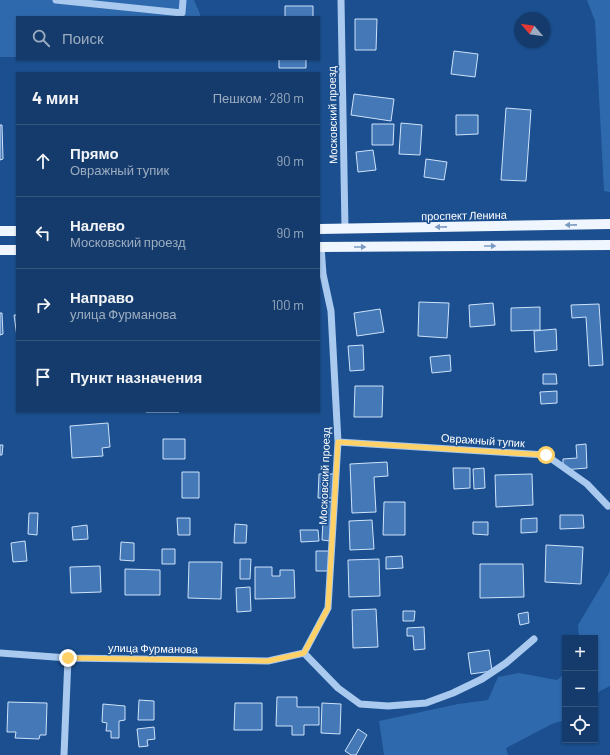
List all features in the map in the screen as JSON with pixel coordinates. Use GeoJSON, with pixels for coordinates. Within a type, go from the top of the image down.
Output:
{"type":"FeatureCollection","features":[{"type":"Feature","properties":{"kind":"main road","name":"проспект Ленина"},"geometry":{"type":"LineString","coordinates":[[320,229],[610,224]]}},
{"type":"Feature","properties":{"kind":"main road"},"geometry":{"type":"LineString","coordinates":[[0,231],[16,231]]}},
{"type":"Feature","properties":{"kind":"main road"},"geometry":{"type":"LineString","coordinates":[[320,247],[610,245]]}},
{"type":"Feature","properties":{"kind":"main road"},"geometry":{"type":"LineString","coordinates":[[0,250],[16,250]]}},
{"type":"Feature","properties":{"kind":"street"},"geometry":{"type":"LineString","coordinates":[[56,0],[182,13],[183,0]]}},
{"type":"Feature","properties":{"kind":"street","name":"Московский проезд"},"geometry":{"type":"LineString","coordinates":[[341,0],[345,229]]}},
{"type":"Feature","properties":{"kind":"street","name":"Московский проезд"},"geometry":{"type":"LineString","coordinates":[[304,653],[328,608],[338,442],[331,311],[323,274],[320,247]]}},
{"type":"Feature","properties":{"kind":"street","name":"Овражный тупик"},"geometry":{"type":"LineString","coordinates":[[338,442],[546,455],[587,484],[608,506]]}},
{"type":"Feature","properties":{"kind":"street"},"geometry":{"type":"LineString","coordinates":[[304,653],[338,688],[360,704],[388,706],[426,703],[453,693],[482,679],[506,663],[534,639]]}},
{"type":"Feature","properties":{"kind":"street","name":"улица Фурманова"},"geometry":{"type":"LineString","coordinates":[[0,653],[68,658],[268,661],[304,653]]}},
{"type":"Feature","properties":{"kind":"street"},"geometry":{"type":"LineString","coordinates":[[64,755],[68,658]]}},
{"type":"Feature","properties":{"kind":"shaded area"},"geometry":{"type":"Polygon","coordinates":[[[0,0],[194,0],[200,14],[200,16],[16,16],[16,57],[0,57],[0,0]]]}},
{"type":"Feature","properties":{"kind":"shaded area"},"geometry":{"type":"Polygon","coordinates":[[[587,0],[610,0],[610,192],[604,191],[595,21],[587,0]]]}},
{"type":"Feature","properties":{"kind":"shaded area"},"geometry":{"type":"Polygon","coordinates":[[[610,569],[610,686],[600,691],[598,694],[598,635],[579,635],[578,625],[610,569]]]}},
{"type":"Feature","properties":{"kind":"shaded area"},"geometry":{"type":"Polygon","coordinates":[[[519,673],[557,680],[562,676],[562,721],[552,724],[506,748],[508,755],[384,755],[379,721],[458,704],[488,700],[498,677],[519,673]]]}},
{"type":"Feature","properties":{"kind":"building"},"geometry":{"type":"Polygon","coordinates":[[[285,6],[313,6],[313,16],[285,16],[285,6]]]}},
{"type":"Feature","properties":{"kind":"building"},"geometry":{"type":"Polygon","coordinates":[[[355,19],[377,19],[376,50],[355,50],[355,19]]]}},
{"type":"Feature","properties":{"kind":"building"},"geometry":{"type":"Polygon","coordinates":[[[454,51],[478,54],[475,77],[451,74],[454,51]]]}},
{"type":"Feature","properties":{"kind":"building"},"geometry":{"type":"Polygon","coordinates":[[[279,60],[306,60],[306,68],[279,68],[279,60]]]}},
{"type":"Feature","properties":{"kind":"building"},"geometry":{"type":"Polygon","coordinates":[[[354,94],[394,99],[391,121],[351,115],[354,94]]]}},
{"type":"Feature","properties":{"kind":"building"},"geometry":{"type":"Polygon","coordinates":[[[506,108],[531,110],[526,181],[501,180],[506,108]]]}},
{"type":"Feature","properties":{"kind":"building"},"geometry":{"type":"Polygon","coordinates":[[[456,115],[478,115],[478,134],[456,135],[456,115]]]}},
{"type":"Feature","properties":{"kind":"building"},"geometry":{"type":"Polygon","coordinates":[[[401,123],[422,125],[420,155],[399,154],[401,123]]]}},
{"type":"Feature","properties":{"kind":"building"},"geometry":{"type":"Polygon","coordinates":[[[372,124],[394,124],[393,145],[372,145],[372,124]]]}},
{"type":"Feature","properties":{"kind":"building"},"geometry":{"type":"Polygon","coordinates":[[[0,125],[2,125],[3,159],[0,160],[0,125]]]}},
{"type":"Feature","properties":{"kind":"building"},"geometry":{"type":"Polygon","coordinates":[[[373,150],[376,170],[358,172],[356,152],[373,150]]]}},
{"type":"Feature","properties":{"kind":"building"},"geometry":{"type":"Polygon","coordinates":[[[426,159],[447,162],[444,180],[424,177],[426,159]]]}},
{"type":"Feature","properties":{"kind":"building"},"geometry":{"type":"Polygon","coordinates":[[[419,302],[449,303],[447,338],[418,336],[419,302]]]}},
{"type":"Feature","properties":{"kind":"building"},"geometry":{"type":"Polygon","coordinates":[[[493,303],[495,325],[470,327],[469,305],[493,303]]]}},
{"type":"Feature","properties":{"kind":"building"},"geometry":{"type":"Polygon","coordinates":[[[599,304],[603,365],[589,366],[586,317],[572,318],[571,305],[599,304]]]}},
{"type":"Feature","properties":{"kind":"building"},"geometry":{"type":"Polygon","coordinates":[[[540,307],[540,330],[511,331],[511,308],[540,307]]]}},
{"type":"Feature","properties":{"kind":"building"},"geometry":{"type":"Polygon","coordinates":[[[380,309],[384,332],[357,336],[354,313],[380,309]]]}},
{"type":"Feature","properties":{"kind":"building"},"geometry":{"type":"Polygon","coordinates":[[[0,313],[2,313],[3,334],[0,335],[0,313]]]}},
{"type":"Feature","properties":{"kind":"building"},"geometry":{"type":"Polygon","coordinates":[[[14,315],[16,315],[16,330],[14,315]]]}},
{"type":"Feature","properties":{"kind":"building"},"geometry":{"type":"Polygon","coordinates":[[[556,329],[557,350],[535,352],[534,331],[556,329]]]}},
{"type":"Feature","properties":{"kind":"building"},"geometry":{"type":"Polygon","coordinates":[[[363,345],[364,370],[350,371],[348,346],[363,345]]]}},
{"type":"Feature","properties":{"kind":"building"},"geometry":{"type":"Polygon","coordinates":[[[450,355],[451,371],[432,373],[430,357],[450,355]]]}},
{"type":"Feature","properties":{"kind":"building"},"geometry":{"type":"Polygon","coordinates":[[[543,374],[556,374],[557,384],[543,384],[543,374]]]}},
{"type":"Feature","properties":{"kind":"building"},"geometry":{"type":"Polygon","coordinates":[[[355,386],[383,386],[382,417],[354,417],[355,386]]]}},
{"type":"Feature","properties":{"kind":"building"},"geometry":{"type":"Polygon","coordinates":[[[557,391],[557,403],[541,404],[540,392],[557,391]]]}},
{"type":"Feature","properties":{"kind":"building"},"geometry":{"type":"Polygon","coordinates":[[[108,423],[110,447],[102,448],[103,456],[72,458],[70,426],[108,423]]]}},
{"type":"Feature","properties":{"kind":"building"},"geometry":{"type":"Polygon","coordinates":[[[163,439],[185,439],[185,459],[163,459],[163,439]]]}},
{"type":"Feature","properties":{"kind":"building"},"geometry":{"type":"Polygon","coordinates":[[[586,444],[587,468],[563,470],[563,459],[577,458],[576,445],[586,444]]]}},
{"type":"Feature","properties":{"kind":"building"},"geometry":{"type":"Polygon","coordinates":[[[0,445],[3,445],[2,455],[0,455],[0,445]]]}},
{"type":"Feature","properties":{"kind":"building"},"geometry":{"type":"Polygon","coordinates":[[[387,462],[388,476],[374,477],[376,512],[352,513],[350,464],[387,462]]]}},
{"type":"Feature","properties":{"kind":"building"},"geometry":{"type":"Polygon","coordinates":[[[453,468],[470,468],[470,488],[454,489],[453,468]]]}},
{"type":"Feature","properties":{"kind":"building"},"geometry":{"type":"Polygon","coordinates":[[[484,468],[485,488],[474,489],[473,469],[484,468]]]}},
{"type":"Feature","properties":{"kind":"building"},"geometry":{"type":"Polygon","coordinates":[[[182,472],[199,472],[199,498],[182,498],[182,472]]]}},
{"type":"Feature","properties":{"kind":"building"},"geometry":{"type":"Polygon","coordinates":[[[319,474],[334,474],[333,498],[318,498],[319,474]]]}},
{"type":"Feature","properties":{"kind":"building"},"geometry":{"type":"Polygon","coordinates":[[[532,474],[533,505],[496,507],[495,475],[532,474]]]}},
{"type":"Feature","properties":{"kind":"building"},"geometry":{"type":"Polygon","coordinates":[[[324,501],[332,502],[330,541],[322,540],[324,501]]]}},
{"type":"Feature","properties":{"kind":"building"},"geometry":{"type":"Polygon","coordinates":[[[384,502],[405,502],[405,535],[383,535],[384,502]]]}},
{"type":"Feature","properties":{"kind":"building"},"geometry":{"type":"Polygon","coordinates":[[[29,513],[38,513],[37,535],[28,534],[29,513]]]}},
{"type":"Feature","properties":{"kind":"building"},"geometry":{"type":"Polygon","coordinates":[[[560,515],[583,515],[584,528],[560,529],[560,515]]]}},
{"type":"Feature","properties":{"kind":"building"},"geometry":{"type":"Polygon","coordinates":[[[177,518],[190,518],[190,535],[178,535],[177,518]]]}},
{"type":"Feature","properties":{"kind":"building"},"geometry":{"type":"Polygon","coordinates":[[[537,518],[537,532],[521,533],[521,519],[537,518]]]}},
{"type":"Feature","properties":{"kind":"building"},"geometry":{"type":"Polygon","coordinates":[[[372,520],[374,549],[350,550],[349,521],[372,520]]]}},
{"type":"Feature","properties":{"kind":"building"},"geometry":{"type":"Polygon","coordinates":[[[473,522],[488,522],[488,535],[473,534],[473,522]]]}},
{"type":"Feature","properties":{"kind":"building"},"geometry":{"type":"Polygon","coordinates":[[[235,524],[247,525],[246,543],[234,543],[235,524]]]}},
{"type":"Feature","properties":{"kind":"building"},"geometry":{"type":"Polygon","coordinates":[[[87,525],[88,539],[73,540],[72,527],[87,525]]]}},
{"type":"Feature","properties":{"kind":"building"},"geometry":{"type":"Polygon","coordinates":[[[300,530],[318,530],[319,541],[301,542],[300,530]]]}},
{"type":"Feature","properties":{"kind":"building"},"geometry":{"type":"Polygon","coordinates":[[[25,541],[27,561],[13,562],[11,543],[25,541]]]}},
{"type":"Feature","properties":{"kind":"building"},"geometry":{"type":"Polygon","coordinates":[[[121,542],[134,543],[134,561],[120,560],[121,542]]]}},
{"type":"Feature","properties":{"kind":"building"},"geometry":{"type":"Polygon","coordinates":[[[546,545],[583,547],[581,584],[545,582],[546,545]]]}},
{"type":"Feature","properties":{"kind":"building"},"geometry":{"type":"Polygon","coordinates":[[[162,549],[175,549],[175,564],[162,564],[162,549]]]}},
{"type":"Feature","properties":{"kind":"building"},"geometry":{"type":"Polygon","coordinates":[[[316,551],[329,551],[329,571],[316,571],[316,551]]]}},
{"type":"Feature","properties":{"kind":"building"},"geometry":{"type":"Polygon","coordinates":[[[402,556],[403,568],[386,569],[386,557],[402,556]]]}},
{"type":"Feature","properties":{"kind":"building"},"geometry":{"type":"Polygon","coordinates":[[[240,559],[251,559],[250,579],[240,579],[240,559]]]}},
{"type":"Feature","properties":{"kind":"building"},"geometry":{"type":"Polygon","coordinates":[[[379,559],[380,596],[349,597],[348,560],[379,559]]]}},
{"type":"Feature","properties":{"kind":"building"},"geometry":{"type":"Polygon","coordinates":[[[189,562],[222,562],[221,599],[188,598],[189,562]]]}},
{"type":"Feature","properties":{"kind":"building"},"geometry":{"type":"Polygon","coordinates":[[[480,564],[523,564],[524,597],[480,598],[480,564]]]}},
{"type":"Feature","properties":{"kind":"building"},"geometry":{"type":"Polygon","coordinates":[[[100,566],[101,592],[71,593],[70,567],[100,566]]]}},
{"type":"Feature","properties":{"kind":"building"},"geometry":{"type":"Polygon","coordinates":[[[255,567],[272,567],[272,576],[280,576],[280,570],[294,570],[295,598],[255,599],[255,567]]]}},
{"type":"Feature","properties":{"kind":"building"},"geometry":{"type":"Polygon","coordinates":[[[125,569],[160,570],[160,595],[125,595],[125,569]]]}},
{"type":"Feature","properties":{"kind":"building"},"geometry":{"type":"Polygon","coordinates":[[[250,587],[251,611],[237,612],[236,588],[250,587]]]}},
{"type":"Feature","properties":{"kind":"building"},"geometry":{"type":"Polygon","coordinates":[[[376,609],[378,647],[353,648],[352,610],[376,609]]]}},
{"type":"Feature","properties":{"kind":"building"},"geometry":{"type":"Polygon","coordinates":[[[403,611],[415,611],[414,621],[403,621],[403,611]]]}},
{"type":"Feature","properties":{"kind":"building"},"geometry":{"type":"Polygon","coordinates":[[[528,612],[529,623],[520,625],[518,614],[528,612]]]}},
{"type":"Feature","properties":{"kind":"building"},"geometry":{"type":"Polygon","coordinates":[[[424,627],[425,649],[414,650],[413,636],[407,636],[407,628],[424,627]]]}},
{"type":"Feature","properties":{"kind":"building"},"geometry":{"type":"Polygon","coordinates":[[[489,650],[492,671],[471,674],[468,653],[489,650]]]}},
{"type":"Feature","properties":{"kind":"building"},"geometry":{"type":"Polygon","coordinates":[[[277,697],[297,697],[297,707],[319,707],[319,725],[304,725],[304,735],[292,735],[292,726],[276,726],[277,697]]]}},
{"type":"Feature","properties":{"kind":"building"},"geometry":{"type":"Polygon","coordinates":[[[139,700],[154,701],[154,720],[138,720],[139,700]]]}},
{"type":"Feature","properties":{"kind":"building"},"geometry":{"type":"Polygon","coordinates":[[[8,702],[47,703],[46,735],[40,735],[39,739],[15,738],[16,732],[7,732],[8,702]]]}},
{"type":"Feature","properties":{"kind":"building"},"geometry":{"type":"Polygon","coordinates":[[[235,703],[262,703],[262,730],[234,730],[235,703]]]}},
{"type":"Feature","properties":{"kind":"building"},"geometry":{"type":"Polygon","coordinates":[[[322,703],[341,704],[340,734],[321,733],[322,703]]]}},
{"type":"Feature","properties":{"kind":"building"},"geometry":{"type":"Polygon","coordinates":[[[103,704],[125,706],[125,720],[119,721],[119,738],[111,738],[111,731],[106,731],[107,723],[102,722],[103,704]]]}},
{"type":"Feature","properties":{"kind":"building"},"geometry":{"type":"Polygon","coordinates":[[[154,727],[155,739],[147,740],[148,746],[139,747],[137,729],[154,727]]]}},
{"type":"Feature","properties":{"kind":"building"},"geometry":{"type":"Polygon","coordinates":[[[358,729],[367,735],[356,755],[351,755],[345,751],[358,729]]]}},
{"type":"Feature","properties":{"kind":"route"},"geometry":{"type":"LineString","coordinates":[[68,658],[268,661],[304,653],[328,608],[338,442],[546,455]]}}]}
